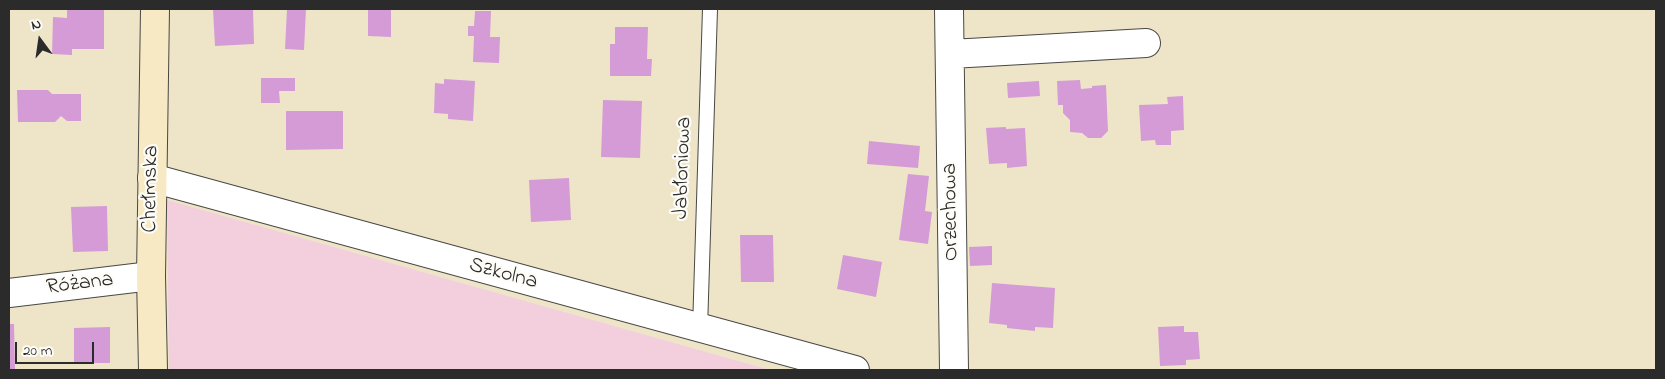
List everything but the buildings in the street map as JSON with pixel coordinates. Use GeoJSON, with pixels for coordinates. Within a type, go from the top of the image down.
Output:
{"type":"FeatureCollection","features":[{"type":"Feature","properties":{"kind":"main road","name":"Chełmska"},"geometry":{"type":"LineString","coordinates":[[153,370],[151,276],[156,9]]}},
{"type":"Feature","properties":{"kind":"street","name":"Orzechowa"},"geometry":{"type":"LineString","coordinates":[[949,9],[954,370]]}},
{"type":"Feature","properties":{"kind":"street"},"geometry":{"type":"LineString","coordinates":[[950,54],[1146,43]]}},
{"type":"Feature","properties":{"kind":"street","name":"Szkolna"},"geometry":{"type":"LineString","coordinates":[[152,178],[855,370]]}},
{"type":"Feature","properties":{"kind":"street","name":"Różana"},"geometry":{"type":"LineString","coordinates":[[9,293],[151,276]]}},
{"type":"Feature","properties":{"kind":"lane","name":"Jabłoniowa"},"geometry":{"type":"LineString","coordinates":[[700,329],[710,9]]}},
{"type":"Feature","properties":{"kind":"shaded area"},"geometry":{"type":"Polygon","coordinates":[[[167,200],[770,370],[169,370],[167,200]]]}}]}
